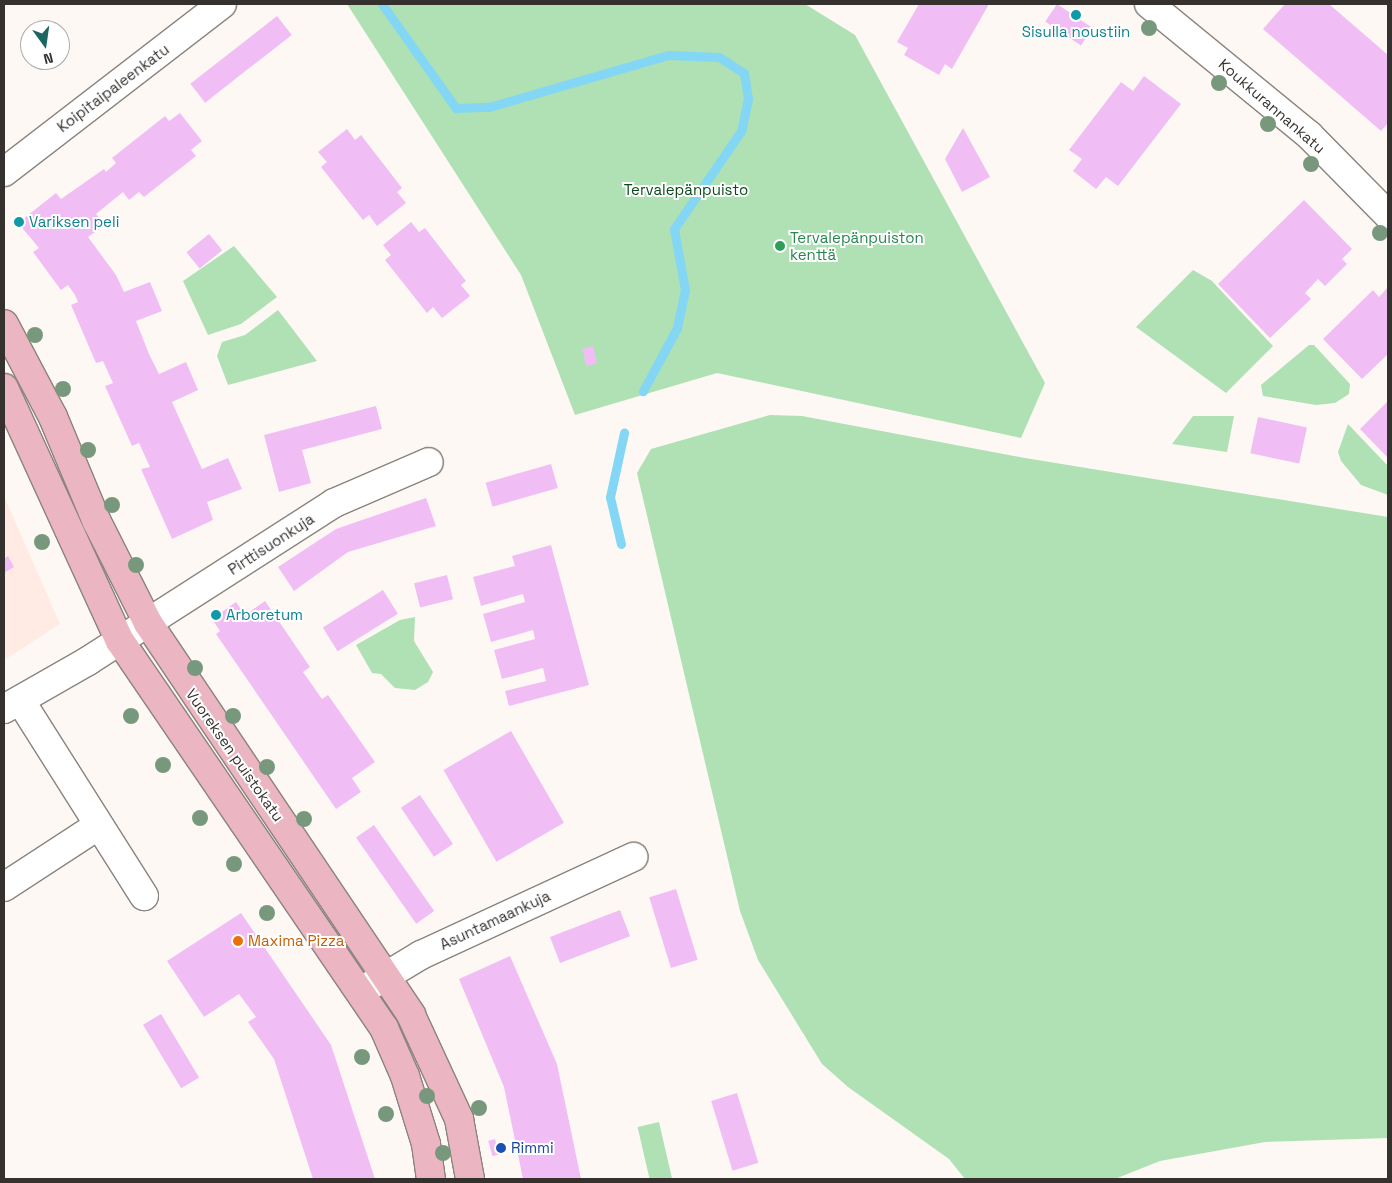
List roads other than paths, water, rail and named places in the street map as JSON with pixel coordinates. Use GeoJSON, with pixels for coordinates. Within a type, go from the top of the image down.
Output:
{"type":"FeatureCollection","features":[{"type":"Feature","properties":{"kind":"main road","name":"Vuoreksen puistokatu"},"geometry":{"type":"LineString","coordinates":[[4,324],[53,417],[97,522],[148,623],[190,689],[387,974],[438,1068],[459,1119],[470,1179]]}},
{"type":"Feature","properties":{"kind":"main road","name":"Vuoreksen puistokatu"},"geometry":{"type":"LineString","coordinates":[[4,388],[120,641],[362,991],[384,1028],[405,1076],[426,1144],[431,1179]]}},
{"type":"Feature","properties":{"kind":"street","name":"Koipitaipaleenkatu"},"geometry":{"type":"LineString","coordinates":[[4,172],[222,4]]}},
{"type":"Feature","properties":{"kind":"street","name":"Koukkurannankatu"},"geometry":{"type":"LineString","coordinates":[[1149,4],[1309,135],[1388,215]]}},
{"type":"Feature","properties":{"kind":"street","name":"Pirttisuonkuja"},"geometry":{"type":"LineString","coordinates":[[12,704],[120,641],[334,503],[429,462]]}},
{"type":"Feature","properties":{"kind":"street"},"geometry":{"type":"LineString","coordinates":[[12,704],[99,825],[144,896]]}},
{"type":"Feature","properties":{"kind":"street"},"geometry":{"type":"LineString","coordinates":[[4,887],[99,825]]}},
{"type":"Feature","properties":{"kind":"street","name":"Asuntamaankuja"},"geometry":{"type":"LineString","coordinates":[[362,991],[387,974],[633,857]]}},
{"type":"Feature","properties":{"kind":"waterway"},"geometry":{"type":"LineString","coordinates":[[382,4],[456,108],[489,107],[668,55],[719,57],[744,73],[748,99],[741,131],[674,229],[685,290],[677,328],[643,391]]}},
{"type":"Feature","properties":{"kind":"waterway"},"geometry":{"type":"LineString","coordinates":[[621,544],[610,497],[624,433]]}},
{"type":"Feature","properties":{"kind":"place","name":"Sisulla noustiin"},"geometry":{"type":"Point","coordinates":[1076,15]}},
{"type":"Feature","properties":{"kind":"place","name":"Variksen peli"},"geometry":{"type":"Point","coordinates":[19,222]}},
{"type":"Feature","properties":{"kind":"place","name":"Tervalepänpuiston kenttä"},"geometry":{"type":"Point","coordinates":[780,246]}},
{"type":"Feature","properties":{"kind":"place","name":"Arboretum"},"geometry":{"type":"Point","coordinates":[216,615]}},
{"type":"Feature","properties":{"kind":"place","name":"Maxima Pizza"},"geometry":{"type":"Point","coordinates":[238,941]}},
{"type":"Feature","properties":{"kind":"place","name":"Rimmi"},"geometry":{"type":"Point","coordinates":[501,1148]}},
{"type":"Feature","properties":{"kind":"park label","name":"Tervalepänpuisto"},"geometry":{"type":"Point","coordinates":[686,190]}}]}
